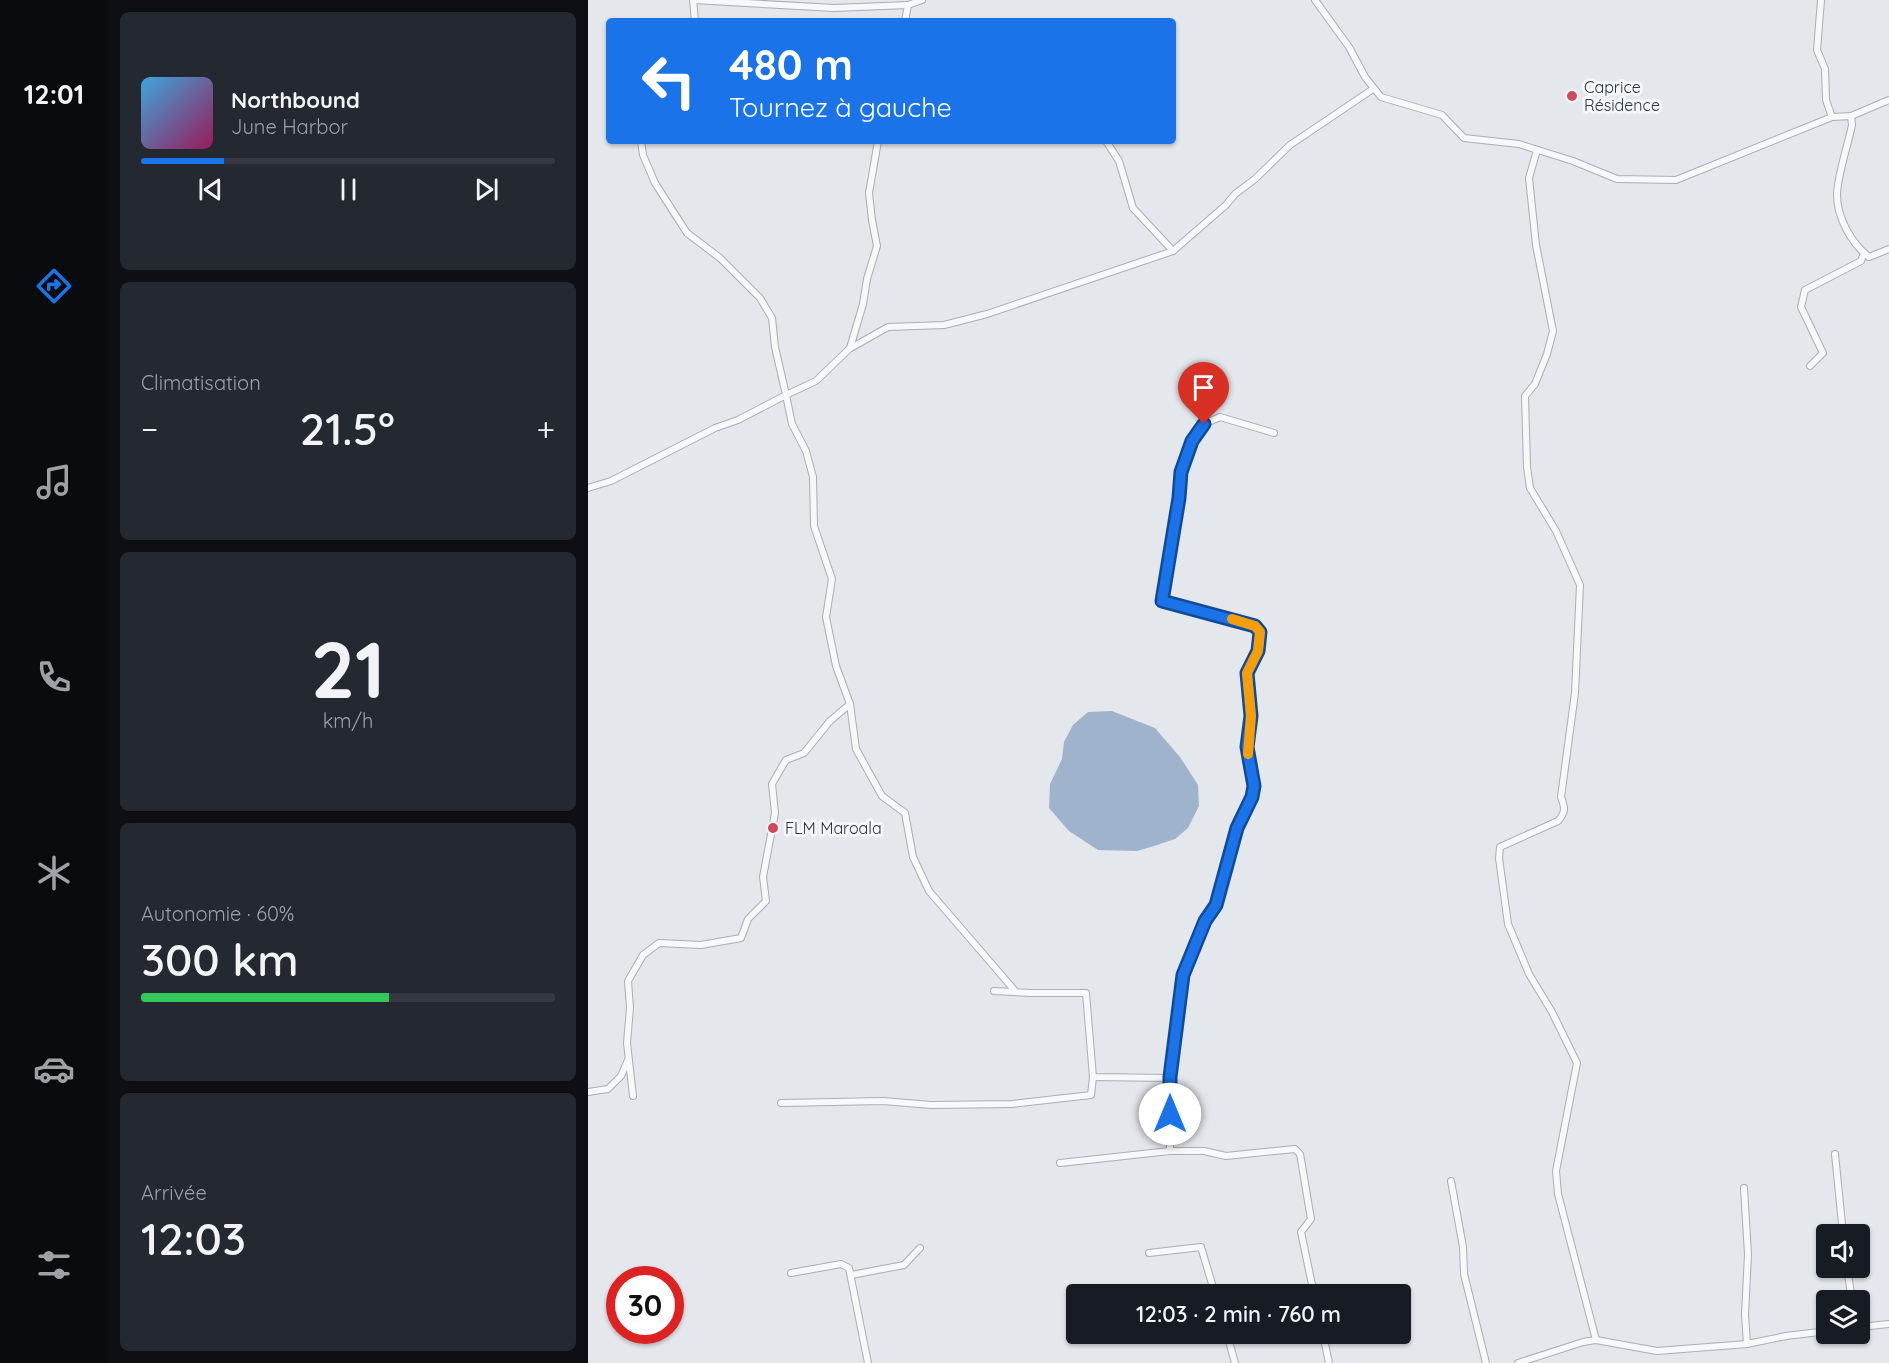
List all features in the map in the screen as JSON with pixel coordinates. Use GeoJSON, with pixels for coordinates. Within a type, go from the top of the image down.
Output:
{"type":"FeatureCollection","features":[{"type":"Feature","properties":{"kind":"street"},"geometry":{"type":"LineString","coordinates":[[695,18],[694,0],[834,8],[909,5],[922,0]]}},
{"type":"Feature","properties":{"kind":"street"},"geometry":{"type":"LineString","coordinates":[[1315,0],[1349,47],[1373,89],[1381,97],[1442,115],[1464,138],[1519,144],[1617,179],[1676,180],[1832,117],[1851,116],[1889,100]]}},
{"type":"Feature","properties":{"kind":"street"},"geometry":{"type":"LineString","coordinates":[[1821,0],[1817,50],[1825,69],[1826,100],[1832,117]]}},
{"type":"Feature","properties":{"kind":"street"},"geometry":{"type":"LineString","coordinates":[[906,18],[909,5]]}},
{"type":"Feature","properties":{"kind":"street"},"geometry":{"type":"LineString","coordinates":[[588,488],[611,481],[715,428],[738,420],[816,381],[849,350],[888,327],[944,325],[987,314],[1173,251],[1290,145],[1373,89]]}},
{"type":"Feature","properties":{"kind":"street"},"geometry":{"type":"LineString","coordinates":[[1851,116],[1852,125],[1837,193],[1838,204],[1848,232],[1864,253],[1869,257],[1889,249]]}},
{"type":"Feature","properties":{"kind":"street"},"geometry":{"type":"LineString","coordinates":[[641,144],[643,155],[655,183],[687,233],[720,258],[760,298],[772,318],[775,347],[792,424],[806,451],[813,477],[814,526],[832,579],[826,617],[836,666],[850,704],[856,748],[882,796],[905,813],[913,857],[928,891],[1016,992]]}},
{"type":"Feature","properties":{"kind":"street"},"geometry":{"type":"LineString","coordinates":[[849,350],[877,246],[869,193],[877,144]]}},
{"type":"Feature","properties":{"kind":"street"},"geometry":{"type":"LineString","coordinates":[[1108,144],[1119,161],[1133,208],[1173,251]]}},
{"type":"Feature","properties":{"kind":"street"},"geometry":{"type":"LineString","coordinates":[[1537,150],[1529,178],[1536,245],[1553,331],[1535,384],[1525,396],[1527,467],[1530,488],[1556,531],[1580,585],[1575,693],[1561,797],[1565,808],[1564,814],[1558,821],[1500,847],[1499,858],[1508,924],[1518,950],[1577,1063],[1556,1170],[1558,1194],[1596,1340]]}},
{"type":"Feature","properties":{"kind":"street"},"geometry":{"type":"LineString","coordinates":[[1810,366],[1823,353],[1801,307],[1805,290],[1861,261],[1864,253]]}},
{"type":"Feature","properties":{"kind":"street"},"geometry":{"type":"LineString","coordinates":[[1170,1151],[1170,1077],[1183,975],[1205,921],[1216,905],[1237,828],[1252,797],[1254,786],[1247,747],[1251,716],[1247,673],[1258,651],[1260,632],[1255,626],[1162,601],[1179,498],[1181,472],[1192,441],[1204,424],[1220,417],[1274,433]]}},
{"type":"Feature","properties":{"kind":"street"},"geometry":{"type":"LineString","coordinates":[[633,1096],[627,1043],[630,1008],[628,981],[643,955],[659,943],[701,945],[741,938],[748,919],[766,901],[763,877],[775,813],[772,784],[786,760],[804,753],[830,721],[850,704]]}},
{"type":"Feature","properties":{"kind":"street"},"geometry":{"type":"LineString","coordinates":[[781,1103],[883,1101],[931,1105],[1012,1104],[1091,1095],[1092,1077],[1086,993],[994,991]]}},
{"type":"Feature","properties":{"kind":"street"},"geometry":{"type":"LineString","coordinates":[[588,1092],[608,1089],[621,1076],[628,1060]]}},
{"type":"Feature","properties":{"kind":"street"},"geometry":{"type":"LineString","coordinates":[[1092,1077],[1170,1077]]}},
{"type":"Feature","properties":{"kind":"street"},"geometry":{"type":"LineString","coordinates":[[1060,1163],[1170,1151],[1204,1151],[1226,1156],[1295,1149],[1298,1151],[1311,1219],[1301,1233],[1312,1284]]}},
{"type":"Feature","properties":{"kind":"street"},"geometry":{"type":"LineString","coordinates":[[1835,1154],[1842,1224]]}},
{"type":"Feature","properties":{"kind":"street"},"geometry":{"type":"LineString","coordinates":[[1451,1181],[1463,1247],[1464,1274],[1486,1363]]}},
{"type":"Feature","properties":{"kind":"street"},"geometry":{"type":"LineString","coordinates":[[1744,1188],[1748,1254],[1745,1315],[1747,1344]]}},
{"type":"Feature","properties":{"kind":"street"},"geometry":{"type":"LineString","coordinates":[[1149,1253],[1201,1247],[1212,1284]]}},
{"type":"Feature","properties":{"kind":"street"},"geometry":{"type":"LineString","coordinates":[[851,1275],[904,1265],[920,1248]]}},
{"type":"Feature","properties":{"kind":"street"},"geometry":{"type":"LineString","coordinates":[[790,1274],[841,1264],[849,1268],[868,1363]]}},
{"type":"Feature","properties":{"kind":"street"},"geometry":{"type":"LineString","coordinates":[[1870,1326],[1889,1324]]}},
{"type":"Feature","properties":{"kind":"street"},"geometry":{"type":"LineString","coordinates":[[1518,1363],[1596,1340],[1657,1351],[1747,1344],[1816,1332]]}},
{"type":"Feature","properties":{"kind":"street"},"geometry":{"type":"LineString","coordinates":[[1230,1344],[1235,1363]]}},
{"type":"Feature","properties":{"kind":"street"},"geometry":{"type":"LineString","coordinates":[[1325,1344],[1329,1363]]}},
{"type":"Feature","properties":{"kind":"water"},"geometry":{"type":"Polygon","coordinates":[[[1112,711],[1155,728],[1180,757],[1198,785],[1199,806],[1188,828],[1175,839],[1137,851],[1098,850],[1069,831],[1049,808],[1050,784],[1062,759],[1064,742],[1073,725],[1088,712],[1112,711]]]}},
{"type":"Feature","properties":{"kind":"slow traffic"},"geometry":{"type":"LineString","coordinates":[[1232,619],[1255,626],[1260,632],[1258,651],[1247,673],[1251,716],[1248,754]]}},
{"type":"Feature","properties":{"kind":"place","name":"Caprice Résidence"},"geometry":{"type":"Point","coordinates":[1572,96]}},
{"type":"Feature","properties":{"kind":"place","name":"FLM Maroala"},"geometry":{"type":"Point","coordinates":[773,828]}},
{"type":"Feature","properties":{"kind":"route"},"geometry":{"type":"LineString","coordinates":[[1170,1114],[1170,1077],[1183,975],[1205,921],[1216,905],[1237,828],[1252,797],[1254,786],[1247,747],[1251,729],[1247,673],[1258,651],[1260,632],[1255,626],[1162,601],[1179,498],[1181,472],[1192,441],[1204,424]]}}]}
